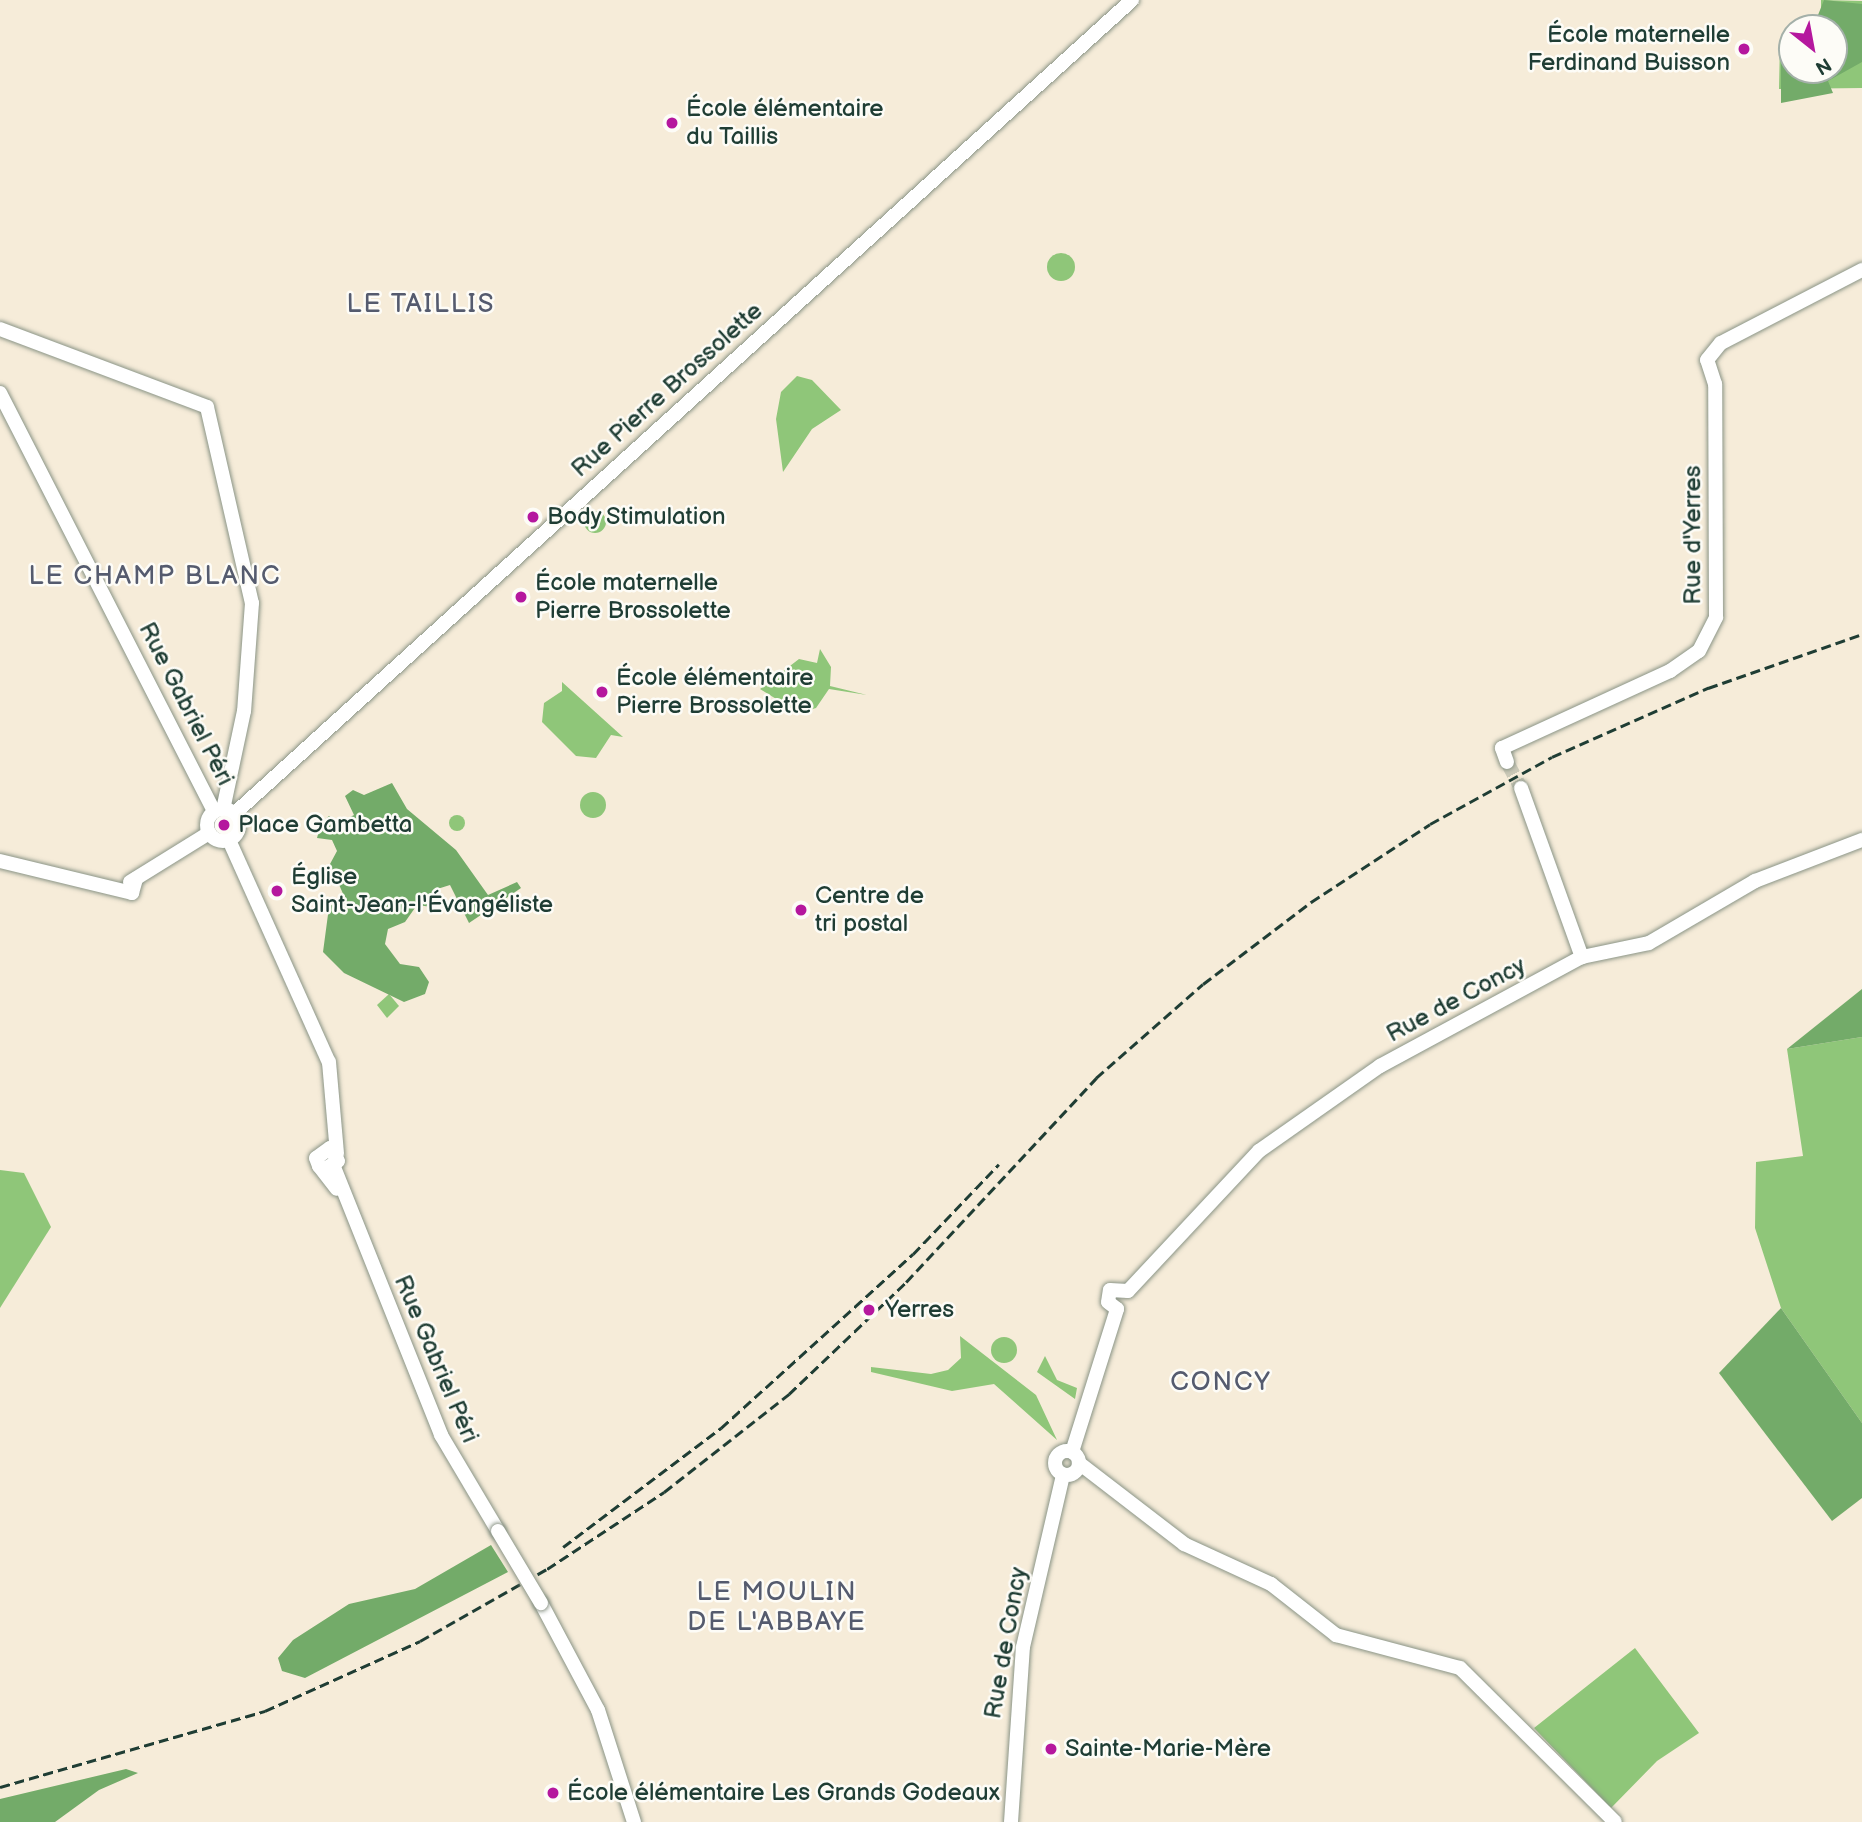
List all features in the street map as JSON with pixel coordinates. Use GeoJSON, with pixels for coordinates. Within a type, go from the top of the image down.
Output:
{"type":"FeatureCollection","features":[{"type":"Feature","properties":{"kind":"street","name":"Rue Pierre Brossolette"},"geometry":{"type":"LineString","coordinates":[[224,812],[1132,0]]}},
{"type":"Feature","properties":{"kind":"street","name":"Rue d'Yerres"},"geometry":{"type":"LineString","coordinates":[[1507,762],[1502,748],[1670,671],[1707,640],[1716,617],[1715,384],[1707,360],[1721,343],[1862,270]]}},
{"type":"Feature","properties":{"kind":"street"},"geometry":{"type":"LineString","coordinates":[[0,330],[207,407],[252,603],[244,711],[224,812],[209,833],[134,886],[117,888],[0,861]]}},
{"type":"Feature","properties":{"kind":"street","name":"Rue Gabriel Péri"},"geometry":{"type":"LineString","coordinates":[[0,393],[224,812]]}},
{"type":"Feature","properties":{"kind":"street"},"geometry":{"type":"LineString","coordinates":[[1521,788],[1582,957]]}},
{"type":"Feature","properties":{"kind":"street"},"geometry":{"type":"LineString","coordinates":[[209,833],[229,840],[239,826],[224,812]]}},
{"type":"Feature","properties":{"kind":"street","name":"Rue Gabriel Péri"},"geometry":{"type":"LineString","coordinates":[[229,840],[329,1062],[334,1112],[330,1160],[441,1435],[544,1608],[598,1710],[634,1822]]}},
{"type":"Feature","properties":{"kind":"street","name":"Rue de Concy"},"geometry":{"type":"LineString","coordinates":[[1011,1822],[1023,1647],[1063,1475],[1056,1459],[1076,1457],[1117,1309],[1108,1302],[1110,1290],[1128,1291],[1269,1141],[1380,1066],[1582,957],[1649,943],[1755,881],[1862,840]]}},
{"type":"Feature","properties":{"kind":"street"},"geometry":{"type":"LineString","coordinates":[[1063,1475],[1073,1474],[1076,1457],[1184,1544],[1271,1584],[1336,1635],[1445,1660],[1460,1668],[1615,1822]]}},
{"type":"Feature","properties":{"kind":"green space"},"geometry":{"type":"Polygon","coordinates":[[[1821,0],[1862,1],[1862,88],[1779,89],[1779,84],[1848,84],[1848,14],[1821,14],[1821,0]]]}},
{"type":"Feature","properties":{"kind":"green space"},"geometry":{"type":"Polygon","coordinates":[[[1824,0],[1862,4],[1862,62],[1848,70],[1848,14],[1818,14],[1824,0]]]}},
{"type":"Feature","properties":{"kind":"green space"},"geometry":{"type":"Polygon","coordinates":[[[1781,84],[1829,84],[1833,93],[1781,103],[1781,84]]]}},
{"type":"Feature","properties":{"kind":"green space"},"geometry":{"type":"Polygon","coordinates":[[[1061,253],[1071,257],[1075,267],[1071,277],[1061,281],[1051,277],[1047,267],[1051,257],[1061,253]]]}},
{"type":"Feature","properties":{"kind":"green space"},"geometry":{"type":"Polygon","coordinates":[[[797,376],[812,380],[841,410],[812,429],[783,472],[776,419],[781,392],[797,376]]]}},
{"type":"Feature","properties":{"kind":"green space"},"geometry":{"type":"Polygon","coordinates":[[[591,511],[599,511],[606,518],[606,526],[599,533],[591,533],[584,526],[584,518],[591,511]]]}},
{"type":"Feature","properties":{"kind":"green space"},"geometry":{"type":"Polygon","coordinates":[[[820,649],[831,667],[830,686],[867,695],[829,689],[816,708],[799,713],[760,689],[799,659],[817,663],[820,649]]]}},
{"type":"Feature","properties":{"kind":"green space"},"geometry":{"type":"Polygon","coordinates":[[[562,682],[623,737],[611,735],[596,758],[576,756],[542,722],[544,703],[562,691],[562,682]]]}},
{"type":"Feature","properties":{"kind":"green space"},"geometry":{"type":"Polygon","coordinates":[[[392,783],[407,809],[456,850],[488,895],[517,882],[521,888],[469,923],[450,885],[434,890],[432,907],[417,905],[405,922],[388,929],[385,944],[400,964],[419,967],[429,982],[425,994],[404,1002],[344,973],[323,952],[329,907],[344,896],[330,864],[337,851],[332,840],[317,838],[321,823],[329,816],[339,823],[354,815],[345,796],[353,790],[364,795],[392,783]]]}},
{"type":"Feature","properties":{"kind":"green space"},"geometry":{"type":"Polygon","coordinates":[[[593,792],[602,796],[606,805],[602,814],[593,818],[584,814],[580,805],[584,796],[593,792]]]}},
{"type":"Feature","properties":{"kind":"green space"},"geometry":{"type":"Polygon","coordinates":[[[457,815],[463,817],[463,829],[457,831],[451,829],[449,823],[451,817],[457,815]]]}},
{"type":"Feature","properties":{"kind":"green space"},"geometry":{"type":"Polygon","coordinates":[[[1862,989],[1862,1037],[1787,1049],[1862,989]]]}},
{"type":"Feature","properties":{"kind":"green space"},"geometry":{"type":"Polygon","coordinates":[[[389,994],[399,1006],[387,1018],[377,1005],[389,994]]]}},
{"type":"Feature","properties":{"kind":"green space"},"geometry":{"type":"Polygon","coordinates":[[[1862,1037],[1862,1423],[1781,1308],[1755,1228],[1756,1162],[1803,1156],[1787,1049],[1862,1037]]]}},
{"type":"Feature","properties":{"kind":"green space"},"geometry":{"type":"Polygon","coordinates":[[[0,1170],[24,1173],[51,1227],[0,1308],[0,1170]]]}},
{"type":"Feature","properties":{"kind":"green space"},"geometry":{"type":"Polygon","coordinates":[[[1781,1308],[1862,1423],[1862,1498],[1832,1521],[1719,1373],[1781,1308]]]}},
{"type":"Feature","properties":{"kind":"green space"},"geometry":{"type":"Polygon","coordinates":[[[960,1336],[1036,1395],[1057,1440],[994,1384],[952,1391],[871,1372],[871,1367],[931,1374],[948,1370],[961,1358],[960,1336]]]}},
{"type":"Feature","properties":{"kind":"green space"},"geometry":{"type":"Polygon","coordinates":[[[1004,1337],[1013,1341],[1017,1350],[1013,1359],[1004,1363],[995,1359],[991,1350],[995,1341],[1004,1337]]]}},
{"type":"Feature","properties":{"kind":"green space"},"geometry":{"type":"Polygon","coordinates":[[[1045,1356],[1057,1380],[1077,1388],[1075,1399],[1037,1372],[1045,1356]]]}},
{"type":"Feature","properties":{"kind":"green space"},"geometry":{"type":"Polygon","coordinates":[[[491,1545],[508,1572],[305,1678],[282,1671],[278,1658],[293,1640],[349,1604],[415,1589],[491,1545]]]}},
{"type":"Feature","properties":{"kind":"green space"},"geometry":{"type":"Polygon","coordinates":[[[1635,1648],[1699,1733],[1657,1761],[1611,1808],[1534,1728],[1635,1648]]]}},
{"type":"Feature","properties":{"kind":"green space"},"geometry":{"type":"Polygon","coordinates":[[[126,1769],[138,1773],[99,1790],[55,1822],[0,1822],[0,1799],[126,1769]]]}},
{"type":"Feature","properties":{"kind":"water"},"geometry":{"type":"Polygon","coordinates":[[[223,817],[229,819],[229,831],[223,833],[217,831],[215,825],[217,819],[223,817]]]}},
{"type":"Feature","properties":{"kind":"tunnel"},"geometry":{"type":"LineString","coordinates":[[1507,762],[1521,788]]}},
{"type":"Feature","properties":{"kind":"railway"},"geometry":{"type":"LineString","coordinates":[[0,1787],[265,1711],[420,1641],[547,1569],[664,1492],[789,1394],[906,1282],[1096,1078],[1203,984],[1311,902],[1430,824],[1552,757],[1708,688],[1862,634]]}},
{"type":"Feature","properties":{"kind":"railway"},"geometry":{"type":"LineString","coordinates":[[563,1547],[721,1428],[913,1254],[999,1164]]}},
{"type":"Feature","properties":{"kind":"place","name":"École maternelle Ferdinand Buisson"},"geometry":{"type":"Point","coordinates":[1744,49]}},
{"type":"Feature","properties":{"kind":"place","name":"École élémentaire du Taillis"},"geometry":{"type":"Point","coordinates":[672,123]}},
{"type":"Feature","properties":{"kind":"place","name":"Body Stimulation"},"geometry":{"type":"Point","coordinates":[533,517]}},
{"type":"Feature","properties":{"kind":"place","name":"École maternelle Pierre Brossolette"},"geometry":{"type":"Point","coordinates":[521,597]}},
{"type":"Feature","properties":{"kind":"place","name":"École élémentaire Pierre Brossolette"},"geometry":{"type":"Point","coordinates":[602,692]}},
{"type":"Feature","properties":{"kind":"place","name":"Place Gambetta"},"geometry":{"type":"Point","coordinates":[224,825]}},
{"type":"Feature","properties":{"kind":"place","name":"Église Saint-Jean-l'Évangéliste"},"geometry":{"type":"Point","coordinates":[277,891]}},
{"type":"Feature","properties":{"kind":"place","name":"Centre de tri postal"},"geometry":{"type":"Point","coordinates":[801,910]}},
{"type":"Feature","properties":{"kind":"place","name":"Yerres"},"geometry":{"type":"Point","coordinates":[869,1310]}},
{"type":"Feature","properties":{"kind":"place","name":"Sainte-Marie-Mère"},"geometry":{"type":"Point","coordinates":[1051,1749]}},
{"type":"Feature","properties":{"kind":"place","name":"École élémentaire Les Grands Godeaux"},"geometry":{"type":"Point","coordinates":[553,1793]}},
{"type":"Feature","properties":{"kind":"district","name":"LE TAILLIS"},"geometry":{"type":"Point","coordinates":[421,305]}},
{"type":"Feature","properties":{"kind":"district","name":"LE CHAMP BLANC"},"geometry":{"type":"Point","coordinates":[155,577]}},
{"type":"Feature","properties":{"kind":"district","name":"CONCY"},"geometry":{"type":"Point","coordinates":[1221,1383]}},
{"type":"Feature","properties":{"kind":"district","name":"LE MOULIN DE L'ABBAYE"},"geometry":{"type":"Point","coordinates":[777,1608]}}]}
